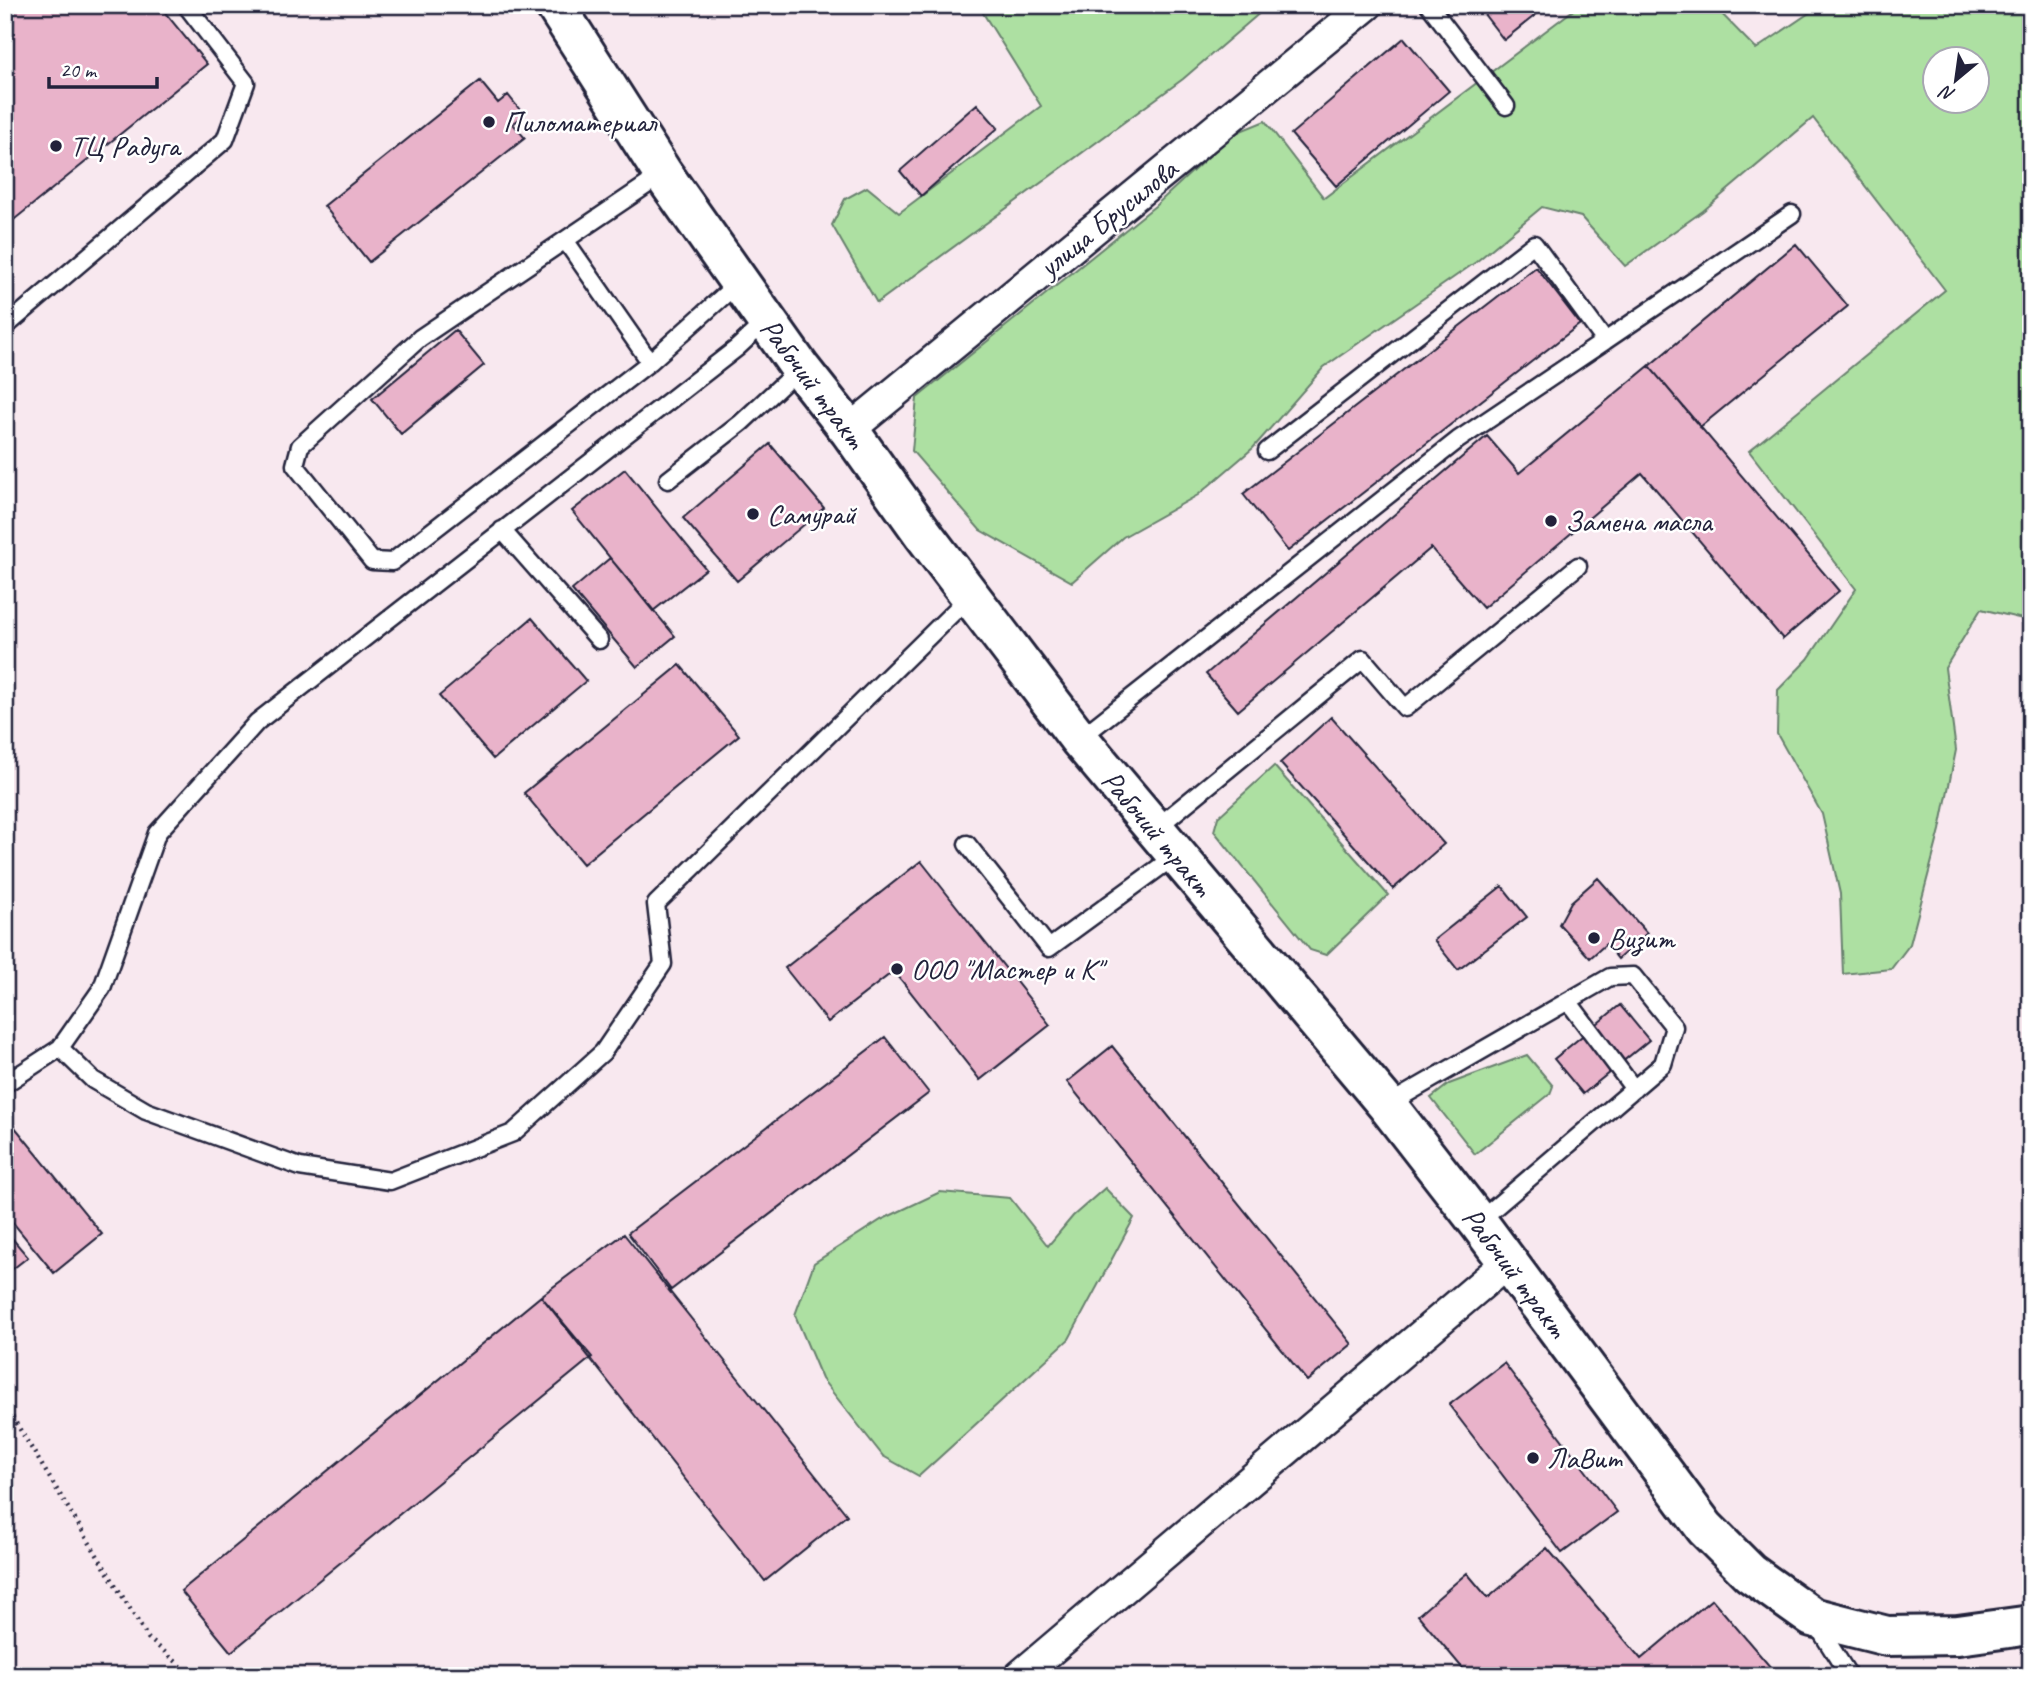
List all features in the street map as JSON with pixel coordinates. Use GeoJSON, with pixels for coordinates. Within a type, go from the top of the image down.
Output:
{"type":"FeatureCollection","features":[{"type":"Feature","properties":{"kind":"street","name":"Рабочий тракт"},"geometry":{"type":"LineString","coordinates":[[555,5],[663,174],[766,321],[1079,739],[1387,1105],[1479,1222],[1705,1528],[1750,1573],[1812,1617]]}},
{"type":"Feature","properties":{"kind":"street","name":"улица Брусилова"},"geometry":{"type":"LineString","coordinates":[[849,430],[1367,5]]}},
{"type":"Feature","properties":{"kind":"street"},"geometry":{"type":"LineString","coordinates":[[1020,1676],[1508,1262]]}},
{"type":"Feature","properties":{"kind":"street"},"geometry":{"type":"LineString","coordinates":[[1812,1617],[1887,1636],[1958,1635],[2031,1625]]}},
{"type":"Feature","properties":{"kind":"lane"},"geometry":{"type":"LineString","coordinates":[[5,327],[225,140],[246,83],[186,5]]}},
{"type":"Feature","properties":{"kind":"lane"},"geometry":{"type":"LineString","coordinates":[[1429,5],[1506,106]]}},
{"type":"Feature","properties":{"kind":"lane"},"geometry":{"type":"LineString","coordinates":[[663,174],[420,338],[300,446],[295,465],[372,561],[392,562],[650,362],[740,281]]}},
{"type":"Feature","properties":{"kind":"lane"},"geometry":{"type":"LineString","coordinates":[[1079,739],[1458,440],[1792,214]]}},
{"type":"Feature","properties":{"kind":"lane"},"geometry":{"type":"LineString","coordinates":[[565,240],[650,362]]}},
{"type":"Feature","properties":{"kind":"lane"},"geometry":{"type":"LineString","coordinates":[[1267,451],[1534,244],[1605,341]]}},
{"type":"Feature","properties":{"kind":"lane"},"geometry":{"type":"LineString","coordinates":[[5,1084],[60,1048],[102,988],[157,833],[257,722],[737,348],[766,321]]}},
{"type":"Feature","properties":{"kind":"lane"},"geometry":{"type":"LineString","coordinates":[[668,480],[741,423],[800,368]]}},
{"type":"Feature","properties":{"kind":"lane"},"geometry":{"type":"LineString","coordinates":[[502,530],[599,640]]}},
{"type":"Feature","properties":{"kind":"lane"},"geometry":{"type":"LineString","coordinates":[[967,844],[1049,947],[1363,659],[1405,708],[1577,566]]}},
{"type":"Feature","properties":{"kind":"lane"},"geometry":{"type":"LineString","coordinates":[[60,1048],[93,1080],[146,1111],[300,1167],[390,1181],[513,1133],[603,1052],[663,964],[656,904],[971,594]]}},
{"type":"Feature","properties":{"kind":"lane"},"geometry":{"type":"LineString","coordinates":[[1387,1105],[1610,977],[1633,976],[1674,1027],[1663,1064],[1479,1222]]}},
{"type":"Feature","properties":{"kind":"lane"},"geometry":{"type":"LineString","coordinates":[[1568,1001],[1634,1089]]}},
{"type":"Feature","properties":{"kind":"lane"},"geometry":{"type":"LineString","coordinates":[[1812,1617],[1849,1676]]}},
{"type":"Feature","properties":{"kind":"path"},"geometry":{"type":"LineString","coordinates":[[5,1405],[148,1638],[193,1676]]}},
{"type":"Feature","properties":{"kind":"green space"},"geometry":{"type":"Polygon","coordinates":[[[978,5],[1269,5],[1183,79],[877,303],[832,225],[845,199],[867,187],[899,213],[1041,106],[978,5]]]}},
{"type":"Feature","properties":{"kind":"green space"},"geometry":{"type":"Polygon","coordinates":[[[1580,5],[1713,5],[1756,49],[1821,5],[2031,5],[2031,621],[1981,609],[1945,668],[1956,750],[1940,830],[1910,944],[1891,969],[1843,974],[1840,894],[1822,814],[1777,734],[1778,690],[1808,659],[1856,589],[1749,451],[1945,290],[1813,118],[1703,211],[1625,266],[1581,217],[1542,207],[1476,262],[1324,367],[1253,448],[1198,495],[1123,537],[1072,582],[980,530],[912,451],[917,398],[1155,206],[1233,134],[1265,121],[1324,198],[1580,5]]]}},
{"type":"Feature","properties":{"kind":"green space"},"geometry":{"type":"Polygon","coordinates":[[[1274,766],[1388,895],[1326,955],[1310,950],[1214,831],[1218,817],[1274,766]]]}},
{"type":"Feature","properties":{"kind":"green space"},"geometry":{"type":"Polygon","coordinates":[[[1527,1055],[1553,1086],[1550,1094],[1475,1154],[1431,1098],[1449,1084],[1527,1055]]]}},
{"type":"Feature","properties":{"kind":"green space"},"geometry":{"type":"Polygon","coordinates":[[[1105,1188],[1134,1218],[1069,1339],[919,1476],[883,1456],[822,1379],[795,1315],[814,1263],[881,1220],[940,1192],[1010,1198],[1048,1246],[1073,1216],[1105,1188]]]}},
{"type":"Feature","properties":{"kind":"building","name":"ТЦ Радуга"},"geometry":{"type":"Polygon","coordinates":[[[5,5],[159,5],[207,64],[5,227],[5,5]]]}},
{"type":"Feature","properties":{"kind":"building"},"geometry":{"type":"Polygon","coordinates":[[[1477,5],[1548,5],[1504,40],[1477,5]]]}},
{"type":"Feature","properties":{"kind":"building"},"geometry":{"type":"Polygon","coordinates":[[[1404,38],[1449,91],[1336,186],[1291,134],[1404,38]]]}},
{"type":"Feature","properties":{"kind":"building"},"geometry":{"type":"Polygon","coordinates":[[[480,81],[498,103],[508,95],[524,115],[513,124],[525,138],[369,262],[324,206],[480,81]]]}},
{"type":"Feature","properties":{"kind":"building"},"geometry":{"type":"Polygon","coordinates":[[[977,104],[998,128],[921,196],[900,171],[977,104]]]}},
{"type":"Feature","properties":{"kind":"building"},"geometry":{"type":"Polygon","coordinates":[[[1796,244],[1848,306],[1700,427],[1649,366],[1796,244]]]}},
{"type":"Feature","properties":{"kind":"building"},"geometry":{"type":"Polygon","coordinates":[[[1536,267],[1580,324],[1288,551],[1243,494],[1536,267]]]}},
{"type":"Feature","properties":{"kind":"building"},"geometry":{"type":"Polygon","coordinates":[[[455,330],[484,365],[401,434],[372,399],[455,330]]]}},
{"type":"Feature","properties":{"kind":"building"},"geometry":{"type":"Polygon","coordinates":[[[1649,366],[1839,591],[1783,639],[1642,473],[1483,608],[1431,548],[1238,711],[1206,674],[1487,436],[1519,473],[1649,366]]]}},
{"type":"Feature","properties":{"kind":"building"},"geometry":{"type":"Polygon","coordinates":[[[770,444],[824,508],[737,581],[683,518],[770,444]]]}},
{"type":"Feature","properties":{"kind":"building"},"geometry":{"type":"Polygon","coordinates":[[[625,469],[706,569],[653,611],[572,511],[625,469]]]}},
{"type":"Feature","properties":{"kind":"building"},"geometry":{"type":"Polygon","coordinates":[[[610,558],[675,636],[637,667],[572,590],[610,558]]]}},
{"type":"Feature","properties":{"kind":"building"},"geometry":{"type":"Polygon","coordinates":[[[532,618],[586,681],[493,759],[439,696],[532,618]]]}},
{"type":"Feature","properties":{"kind":"building"},"geometry":{"type":"Polygon","coordinates":[[[680,665],[739,735],[583,864],[524,793],[680,665]]]}},
{"type":"Feature","properties":{"kind":"building"},"geometry":{"type":"Polygon","coordinates":[[[1331,717],[1444,844],[1393,889],[1280,763],[1331,717]]]}},
{"type":"Feature","properties":{"kind":"building","name":"ООО \"Мастер и К\""},"geometry":{"type":"Polygon","coordinates":[[[921,861],[1050,1025],[980,1080],[894,971],[828,1022],[785,968],[921,861]]]}},
{"type":"Feature","properties":{"kind":"building"},"geometry":{"type":"Polygon","coordinates":[[[1598,878],[1647,933],[1618,959],[1606,944],[1590,958],[1559,924],[1571,902],[1598,878]]]}},
{"type":"Feature","properties":{"kind":"building"},"geometry":{"type":"Polygon","coordinates":[[[1502,886],[1527,917],[1458,970],[1434,940],[1502,886]]]}},
{"type":"Feature","properties":{"kind":"building"},"geometry":{"type":"Polygon","coordinates":[[[1620,1005],[1649,1040],[1583,1094],[1554,1059],[1620,1005]]]}},
{"type":"Feature","properties":{"kind":"building"},"geometry":{"type":"Polygon","coordinates":[[[885,1037],[929,1093],[671,1290],[628,1233],[885,1037]]]}},
{"type":"Feature","properties":{"kind":"building"},"geometry":{"type":"Polygon","coordinates":[[[1112,1046],[1352,1344],[1307,1381],[1067,1082],[1112,1046]]]}},
{"type":"Feature","properties":{"kind":"building"},"geometry":{"type":"Polygon","coordinates":[[[5,1115],[102,1234],[54,1273],[5,1213],[5,1115]]]}},
{"type":"Feature","properties":{"kind":"building"},"geometry":{"type":"Polygon","coordinates":[[[5,1230],[28,1257],[5,1275],[5,1230]]]}},
{"type":"Feature","properties":{"kind":"building"},"geometry":{"type":"Polygon","coordinates":[[[624,1234],[847,1515],[765,1581],[541,1296],[624,1234]]]}},
{"type":"Feature","properties":{"kind":"building"},"geometry":{"type":"Polygon","coordinates":[[[541,1296],[592,1357],[231,1652],[181,1591],[541,1296]]]}},
{"type":"Feature","properties":{"kind":"building","name":"ЛаВит"},"geometry":{"type":"Polygon","coordinates":[[[1504,1363],[1617,1512],[1562,1553],[1449,1405],[1504,1363]]]}},
{"type":"Feature","properties":{"kind":"building"},"geometry":{"type":"Polygon","coordinates":[[[1547,1548],[1641,1659],[1712,1599],[1778,1676],[1469,1676],[1418,1615],[1467,1573],[1488,1598],[1547,1548]]]}},
{"type":"Feature","properties":{"kind":"place","name":"Пиломатериал"},"geometry":{"type":"Point","coordinates":[489,122]}},
{"type":"Feature","properties":{"kind":"place","name":"ТЦ Радуга"},"geometry":{"type":"Point","coordinates":[56,146]}},
{"type":"Feature","properties":{"kind":"place","name":"Самурай"},"geometry":{"type":"Point","coordinates":[753,514]}},
{"type":"Feature","properties":{"kind":"place","name":"Замена масла"},"geometry":{"type":"Point","coordinates":[1551,521]}},
{"type":"Feature","properties":{"kind":"place","name":"Визит"},"geometry":{"type":"Point","coordinates":[1594,938]}},
{"type":"Feature","properties":{"kind":"place","name":"ООО \"Мастер и К\""},"geometry":{"type":"Point","coordinates":[897,969]}},
{"type":"Feature","properties":{"kind":"place","name":"ЛаВит"},"geometry":{"type":"Point","coordinates":[1533,1458]}}]}
